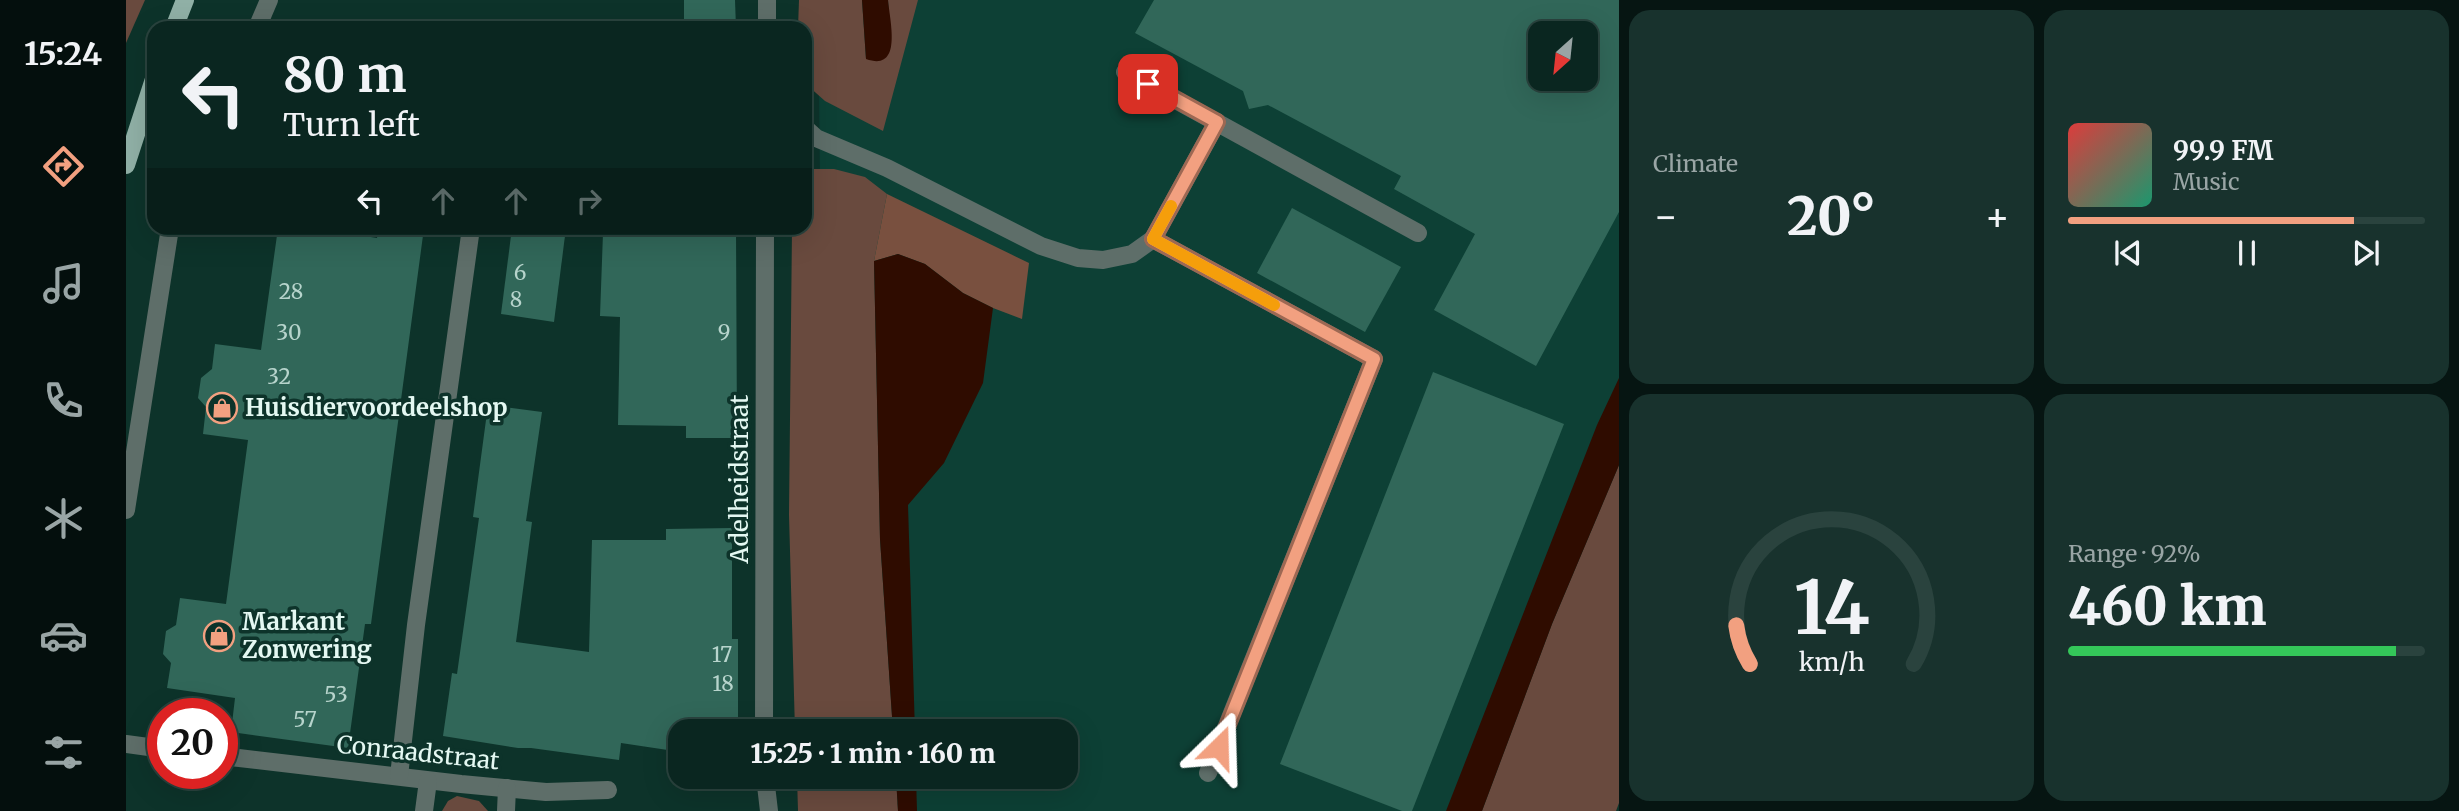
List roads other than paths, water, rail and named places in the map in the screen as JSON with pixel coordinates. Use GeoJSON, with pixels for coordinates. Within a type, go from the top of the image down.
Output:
{"type":"FeatureCollection","features":[{"type":"Feature","properties":{"kind":"main road"},"geometry":{"type":"LineString","coordinates":[[177,21],[185,0]]}},
{"type":"Feature","properties":{"kind":"main road"},"geometry":{"type":"LineString","coordinates":[[126,165],[147,100]]}},
{"type":"Feature","properties":{"kind":"street"},"geometry":{"type":"LineString","coordinates":[[260,21],[268,0]]}},
{"type":"Feature","properties":{"kind":"street"},"geometry":{"type":"LineString","coordinates":[[767,0],[767,21]]}},
{"type":"Feature","properties":{"kind":"street"},"geometry":{"type":"LineString","coordinates":[[1125,72],[1418,233]]}},
{"type":"Feature","properties":{"kind":"street"},"geometry":{"type":"LineString","coordinates":[[812,134],[887,168],[1041,246],[1078,258],[1103,260],[1132,254],[1153,239],[1217,122]]}},
{"type":"Feature","properties":{"kind":"street"},"geometry":{"type":"LineString","coordinates":[[126,510],[169,235]]}},
{"type":"Feature","properties":{"kind":"street"},"geometry":{"type":"LineString","coordinates":[[399,776],[416,625],[470,235]]}},
{"type":"Feature","properties":{"kind":"street","name":"Adelheidstraat"},"geometry":{"type":"LineString","coordinates":[[764,719],[765,235]]}},
{"type":"Feature","properties":{"kind":"street"},"geometry":{"type":"LineString","coordinates":[[1153,239],[1374,359],[1208,773]]}},
{"type":"Feature","properties":{"kind":"street"},"geometry":{"type":"LineString","coordinates":[[126,744],[147,747]]}},
{"type":"Feature","properties":{"kind":"street","name":"Conraadstraat"},"geometry":{"type":"LineString","coordinates":[[238,758],[546,792],[608,790]]}},
{"type":"Feature","properties":{"kind":"street"},"geometry":{"type":"LineString","coordinates":[[424,811],[428,781]]}},
{"type":"Feature","properties":{"kind":"street"},"geometry":{"type":"LineString","coordinates":[[506,811],[507,788]]}},
{"type":"Feature","properties":{"kind":"street"},"geometry":{"type":"LineString","coordinates":[[766,789],[768,811]]}},
{"type":"Feature","properties":{"kind":"place","name":"Huisdiervoordeelshop"},"geometry":{"type":"Point","coordinates":[222,408]}},
{"type":"Feature","properties":{"kind":"place","name":"Markant Zonwering"},"geometry":{"type":"Point","coordinates":[219,636]}}]}
